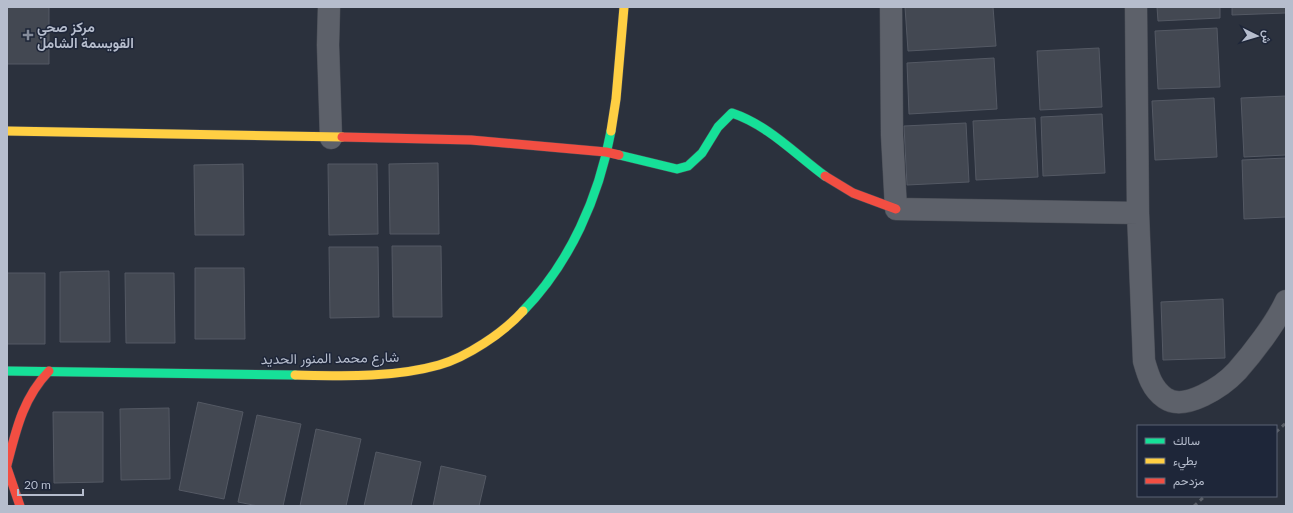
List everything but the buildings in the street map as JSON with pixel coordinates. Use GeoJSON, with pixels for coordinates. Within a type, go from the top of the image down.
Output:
{"type":"FeatureCollection","features":[{"type":"Feature","properties":{"kind":"street"},"geometry":{"type":"LineString","coordinates":[[330,7],[328,45],[331,138]]}},
{"type":"Feature","properties":{"kind":"street","name":"شارع محمد المنور الحديد"},"geometry":{"type":"LineString","coordinates":[[7,372],[49,371],[300,375],[384,374],[438,366],[485,344],[519,318],[548,285],[582,226],[606,152],[616,99],[624,7]]}},
{"type":"Feature","properties":{"kind":"street"},"geometry":{"type":"LineString","coordinates":[[891,7],[892,135],[896,209]]}},
{"type":"Feature","properties":{"kind":"street"},"geometry":{"type":"LineString","coordinates":[[1136,7],[1138,213],[1144,361],[1151,383],[1165,398],[1178,402],[1193,400],[1210,393],[1236,372],[1280,314],[1286,301]]}},
{"type":"Feature","properties":{"kind":"street"},"geometry":{"type":"LineString","coordinates":[[7,131],[471,140],[606,152],[677,169],[685,168],[700,157],[725,117],[732,113],[752,122],[830,179],[855,195],[896,209],[1138,213]]}},
{"type":"Feature","properties":{"kind":"street"},"geometry":{"type":"LineString","coordinates":[[7,465],[25,401],[36,382],[49,371]]}},
{"type":"Feature","properties":{"kind":"street"},"geometry":{"type":"LineString","coordinates":[[7,468],[20,506]]}},
{"type":"Feature","properties":{"kind":"railway"},"geometry":{"type":"LineString","coordinates":[[1277,431],[1286,423]]}},
{"type":"Feature","properties":{"kind":"railway"},"geometry":{"type":"LineString","coordinates":[[1194,506],[1204,497]]}},
{"type":"Feature","properties":{"kind":"traffic: fast"},"geometry":{"type":"LineString","coordinates":[[619,155],[677,169],[688,166],[702,153],[718,127],[732,113],[745,118],[769,132],[825,176]]}},
{"type":"Feature","properties":{"kind":"traffic: fast"},"geometry":{"type":"LineString","coordinates":[[523,311],[555,272],[580,228],[599,180],[611,131]]}},
{"type":"Feature","properties":{"kind":"traffic: fast"},"geometry":{"type":"LineString","coordinates":[[7,371],[295,375]]}},
{"type":"Feature","properties":{"kind":"traffic: slow"},"geometry":{"type":"LineString","coordinates":[[611,131],[616,99],[624,7]]}},
{"type":"Feature","properties":{"kind":"traffic: slow"},"geometry":{"type":"LineString","coordinates":[[7,131],[342,137]]}},
{"type":"Feature","properties":{"kind":"traffic: slow"},"geometry":{"type":"LineString","coordinates":[[295,375],[349,376],[386,374],[439,365],[473,350],[495,336],[523,311]]}},
{"type":"Feature","properties":{"kind":"traffic: jam"},"geometry":{"type":"LineString","coordinates":[[342,137],[471,140],[606,152],[619,155]]}},
{"type":"Feature","properties":{"kind":"traffic: jam"},"geometry":{"type":"LineString","coordinates":[[825,176],[853,193],[896,209]]}},
{"type":"Feature","properties":{"kind":"traffic: jam"},"geometry":{"type":"LineString","coordinates":[[7,465],[17,427],[27,403],[40,381],[49,371]]}},
{"type":"Feature","properties":{"kind":"traffic: jam"},"geometry":{"type":"LineString","coordinates":[[7,468],[20,506]]}},
{"type":"Feature","properties":{"kind":"place","name":"مركز صحي القويسمة الشامل"},"geometry":{"type":"Point","coordinates":[28,35]}}]}
